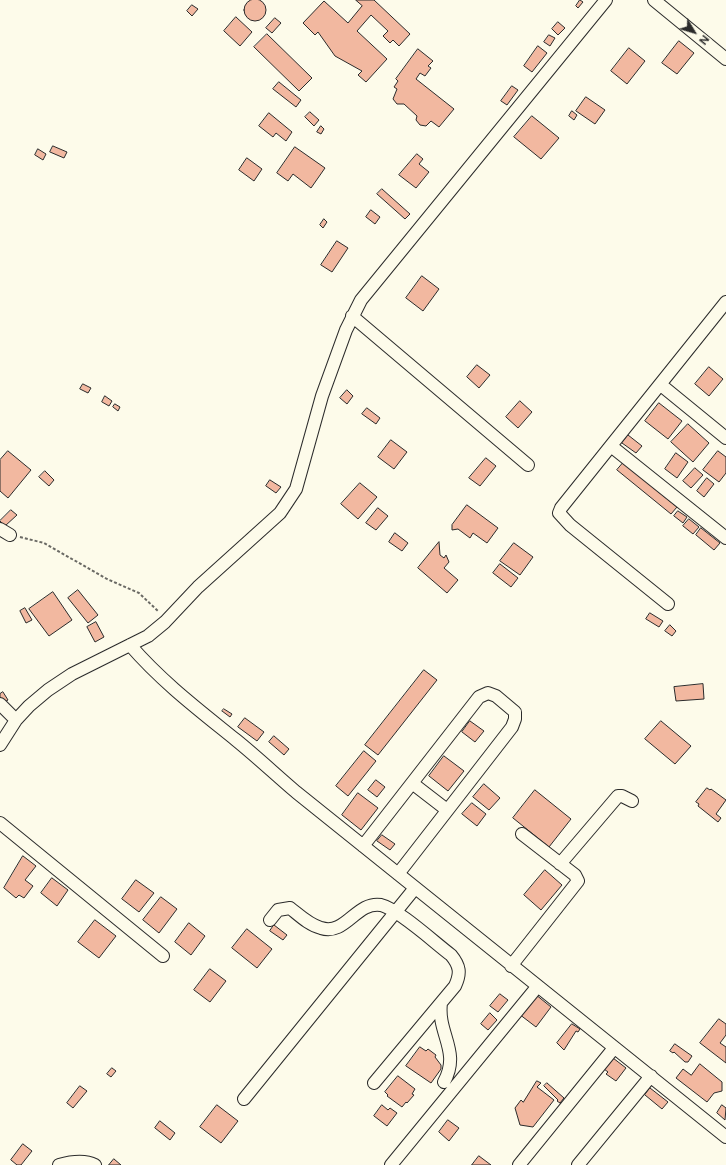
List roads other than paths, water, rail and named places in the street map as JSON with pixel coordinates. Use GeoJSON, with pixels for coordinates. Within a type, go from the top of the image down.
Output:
{"type":"FeatureCollection","features":[{"type":"Feature","properties":{"kind":"street"},"geometry":{"type":"LineString","coordinates":[[0,745],[16,720],[29,706],[48,690],[72,674],[148,636],[165,622],[198,587],[280,513],[296,489],[322,396],[352,316],[361,300],[606,0]]}},
{"type":"Feature","properties":{"kind":"street"},"geometry":{"type":"LineString","coordinates":[[654,0],[726,59]]}},
{"type":"Feature","properties":{"kind":"street"},"geometry":{"type":"LineString","coordinates":[[668,604],[570,525],[559,512],[610,446],[661,384],[722,315],[726,302]]}},
{"type":"Feature","properties":{"kind":"street"},"geometry":{"type":"LineString","coordinates":[[352,316],[528,465]]}},
{"type":"Feature","properties":{"kind":"street"},"geometry":{"type":"LineString","coordinates":[[661,384],[726,438]]}},
{"type":"Feature","properties":{"kind":"street"},"geometry":{"type":"LineString","coordinates":[[610,446],[726,538]]}},
{"type":"Feature","properties":{"kind":"street"},"geometry":{"type":"LineString","coordinates":[[130,645],[149,667],[172,688],[363,846],[537,987],[651,1076],[726,1138]]}},
{"type":"Feature","properties":{"kind":"street"},"geometry":{"type":"LineString","coordinates":[[363,846],[479,697],[488,692],[496,696],[515,712],[515,719],[512,727],[398,874]]}},
{"type":"Feature","properties":{"kind":"street"},"geometry":{"type":"LineString","coordinates":[[0,704],[16,720]]}},
{"type":"Feature","properties":{"kind":"street"},"geometry":{"type":"LineString","coordinates":[[412,783],[447,810]]}},
{"type":"Feature","properties":{"kind":"street"},"geometry":{"type":"LineString","coordinates":[[560,864],[618,796],[622,796],[632,801]]}},
{"type":"Feature","properties":{"kind":"street"},"geometry":{"type":"LineString","coordinates":[[0,823],[163,956]]}},
{"type":"Feature","properties":{"kind":"street"},"geometry":{"type":"LineString","coordinates":[[511,966],[578,881],[574,875],[522,834]]}},
{"type":"Feature","properties":{"kind":"street"},"geometry":{"type":"LineString","coordinates":[[244,1099],[415,888]]}},
{"type":"Feature","properties":{"kind":"street"},"geometry":{"type":"LineString","coordinates":[[270,920],[278,910],[290,908],[316,926],[333,930],[342,926],[361,910],[370,905],[386,907],[396,912],[451,955],[457,963],[460,969],[460,977],[455,986],[374,1083]]}},
{"type":"Feature","properties":{"kind":"street"},"geometry":{"type":"LineString","coordinates":[[391,1165],[537,987]]}},
{"type":"Feature","properties":{"kind":"street"},"geometry":{"type":"LineString","coordinates":[[441,1003],[440,1022],[448,1040],[451,1054],[451,1063],[444,1082]]}},
{"type":"Feature","properties":{"kind":"street"},"geometry":{"type":"LineString","coordinates":[[519,1165],[614,1048]]}},
{"type":"Feature","properties":{"kind":"street"},"geometry":{"type":"LineString","coordinates":[[578,1165],[651,1076]]}},
{"type":"Feature","properties":{"kind":"street"},"geometry":{"type":"LineString","coordinates":[[59,1165],[69,1162],[91,1163],[95,1165]]}}]}
